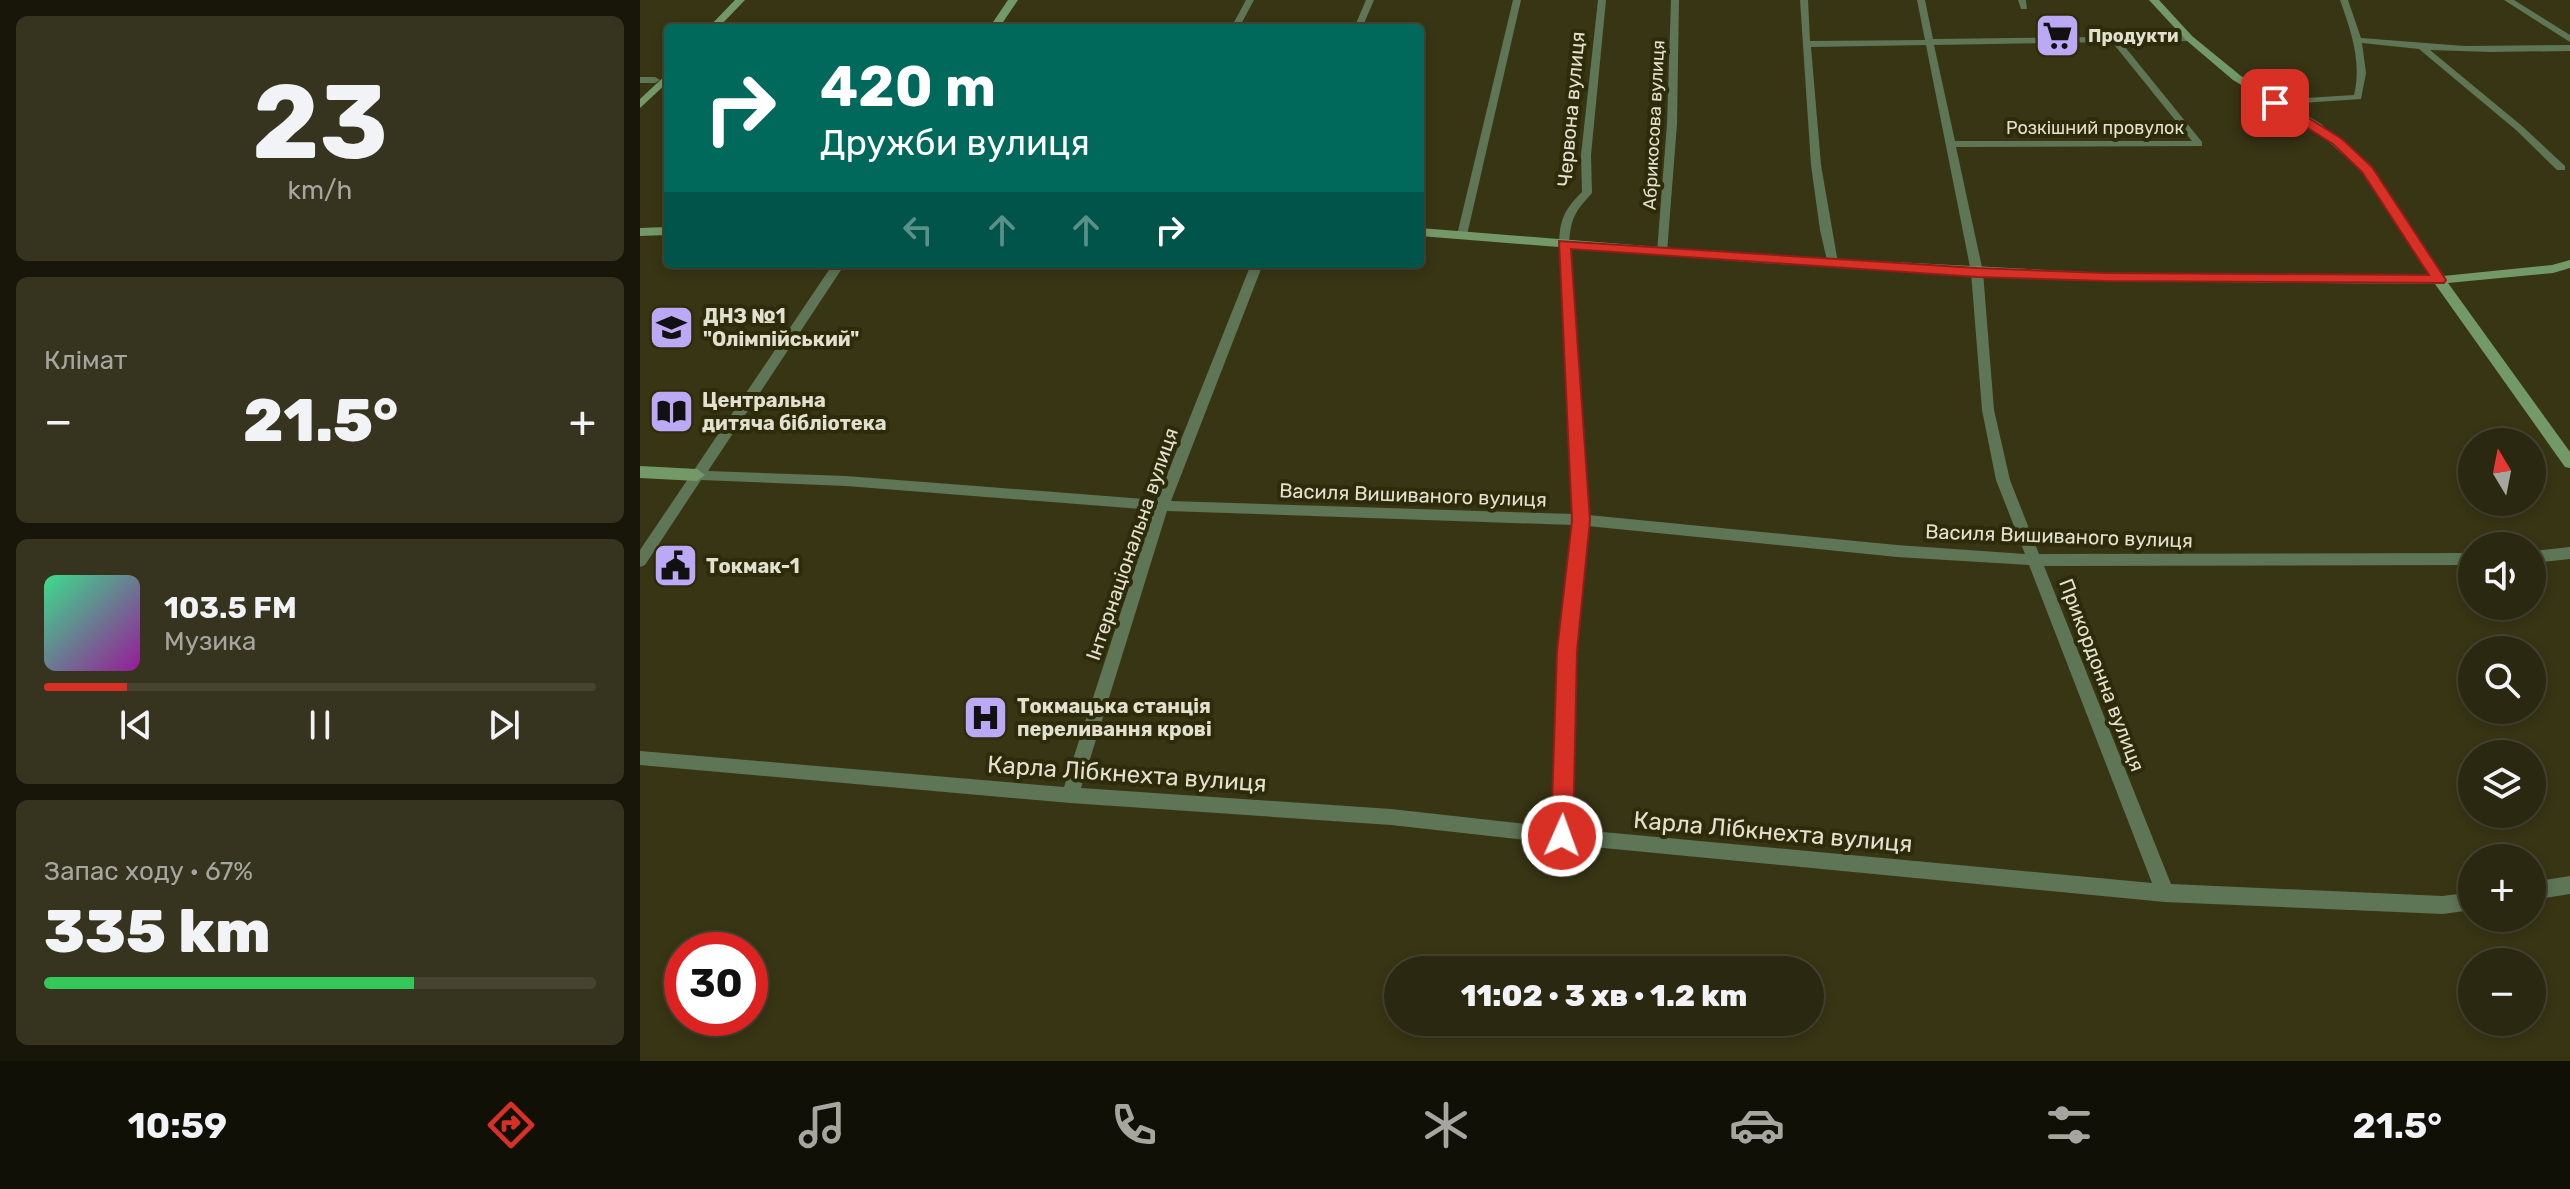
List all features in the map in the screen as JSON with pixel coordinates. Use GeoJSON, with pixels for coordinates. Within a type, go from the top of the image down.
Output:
{"type":"FeatureCollection","features":[{"type":"Feature","properties":{"kind":"street"},"geometry":{"type":"LineString","coordinates":[[709,24],[731,0]]}},
{"type":"Feature","properties":{"kind":"street"},"geometry":{"type":"LineString","coordinates":[[717,24],[740,0]]}},
{"type":"Feature","properties":{"kind":"street"},"geometry":{"type":"LineString","coordinates":[[997,24],[1013,0]]}},
{"type":"Feature","properties":{"kind":"street"},"geometry":{"type":"LineString","coordinates":[[1009,24],[1025,0]]}},
{"type":"Feature","properties":{"kind":"street"},"geometry":{"type":"LineString","coordinates":[[1237,24],[1250,0]]}},
{"type":"Feature","properties":{"kind":"street"},"geometry":{"type":"LineString","coordinates":[[1360,24],[1370,0]]}},
{"type":"Feature","properties":{"kind":"street"},"geometry":{"type":"LineString","coordinates":[[1462,235],[1517,0]]}},
{"type":"Feature","properties":{"kind":"street","name":"Червона вулиця"},"geometry":{"type":"LineString","coordinates":[[1562,836],[1567,651],[1581,520],[1564,244],[1565,225],[1571,209],[1587,193],[1586,155],[1602,0]]}},
{"type":"Feature","properties":{"kind":"street","name":"Абрикосова вулиця"},"geometry":{"type":"LineString","coordinates":[[1662,252],[1672,124],[1675,0]]}},
{"type":"Feature","properties":{"kind":"street"},"geometry":{"type":"LineString","coordinates":[[1804,0],[1815,164],[1832,263]]}},
{"type":"Feature","properties":{"kind":"street","name":"Прикордонна вулиця"},"geometry":{"type":"LineString","coordinates":[[1921,0],[1977,272],[1988,410],[2003,480],[2165,893]]}},
{"type":"Feature","properties":{"kind":"street"},"geometry":{"type":"LineString","coordinates":[[2154,0],[2189,38],[2237,78],[2338,141],[2367,170],[2439,280],[2570,463]]}},
{"type":"Feature","properties":{"kind":"street"},"geometry":{"type":"LineString","coordinates":[[2275,103],[2358,97],[2363,82],[2358,40],[2344,0]]}},
{"type":"Feature","properties":{"kind":"street"},"geometry":{"type":"LineString","coordinates":[[2508,0],[2570,39]]}},
{"type":"Feature","properties":{"kind":"street"},"geometry":{"type":"LineString","coordinates":[[1806,44],[2189,38]]}},
{"type":"Feature","properties":{"kind":"street","name":"Розкішний провулок"},"geometry":{"type":"LineString","coordinates":[[1952,144],[2199,144],[2115,40]]}},
{"type":"Feature","properties":{"kind":"street"},"geometry":{"type":"LineString","coordinates":[[2358,40],[2423,48],[2507,51],[2570,48]]}},
{"type":"Feature","properties":{"kind":"street"},"geometry":{"type":"LineString","coordinates":[[2423,48],[2519,128],[2561,168]]}},
{"type":"Feature","properties":{"kind":"street"},"geometry":{"type":"LineString","coordinates":[[640,96],[664,71]]}},
{"type":"Feature","properties":{"kind":"street"},"geometry":{"type":"LineString","coordinates":[[640,80],[655,80]]}},
{"type":"Feature","properties":{"kind":"street"},"geometry":{"type":"LineString","coordinates":[[640,105],[664,80]]}},
{"type":"Feature","properties":{"kind":"street"},"geometry":{"type":"LineString","coordinates":[[640,232],[664,231]]}},
{"type":"Feature","properties":{"kind":"street"},"geometry":{"type":"LineString","coordinates":[[1424,232],[1662,252],[2105,277],[2439,280],[2553,269],[2570,264]]}},
{"type":"Feature","properties":{"kind":"street"},"geometry":{"type":"LineString","coordinates":[[640,561],[836,268]]}},
{"type":"Feature","properties":{"kind":"street","name":"Інтернаціональна вулиця"},"geometry":{"type":"LineString","coordinates":[[1070,795],[1162,506],[1255,268]]}},
{"type":"Feature","properties":{"kind":"street","name":"Василя Вишиваного вулиця"},"geometry":{"type":"LineString","coordinates":[[640,472],[846,481],[1162,506],[1581,520],[1897,551],[2035,560],[2458,559]]}},
{"type":"Feature","properties":{"kind":"street"},"geometry":{"type":"LineString","coordinates":[[2546,556],[2570,553]]}},
{"type":"Feature","properties":{"kind":"street","name":"Карла Лібкнехта вулиця"},"geometry":{"type":"LineString","coordinates":[[640,758],[1070,795],[1391,817],[2165,893],[2443,905],[2458,903]]}},
{"type":"Feature","properties":{"kind":"street"},"geometry":{"type":"LineString","coordinates":[[2546,889],[2570,885]]}},
{"type":"Feature","properties":{"kind":"place","name":"Продукти"},"geometry":{"type":"Point","coordinates":[2057,36]}},
{"type":"Feature","properties":{"kind":"place","name":"ДНЗ №1 \"Олімпійський\""},"geometry":{"type":"Point","coordinates":[672,328]}},
{"type":"Feature","properties":{"kind":"place","name":"Центральна дитяча бібліотека"},"geometry":{"type":"Point","coordinates":[671,411]}},
{"type":"Feature","properties":{"kind":"place","name":"Токмак-1"},"geometry":{"type":"Point","coordinates":[675,566]}},
{"type":"Feature","properties":{"kind":"place","name":"Токмацька станція переливання крові"},"geometry":{"type":"Point","coordinates":[986,717]}},
{"type":"Feature","properties":{"kind":"route"},"geometry":{"type":"LineString","coordinates":[[1562,836],[1567,651],[1581,520],[1564,244],[1977,272],[2105,277],[2439,280],[2367,170],[2338,141],[2275,103]]}}]}
